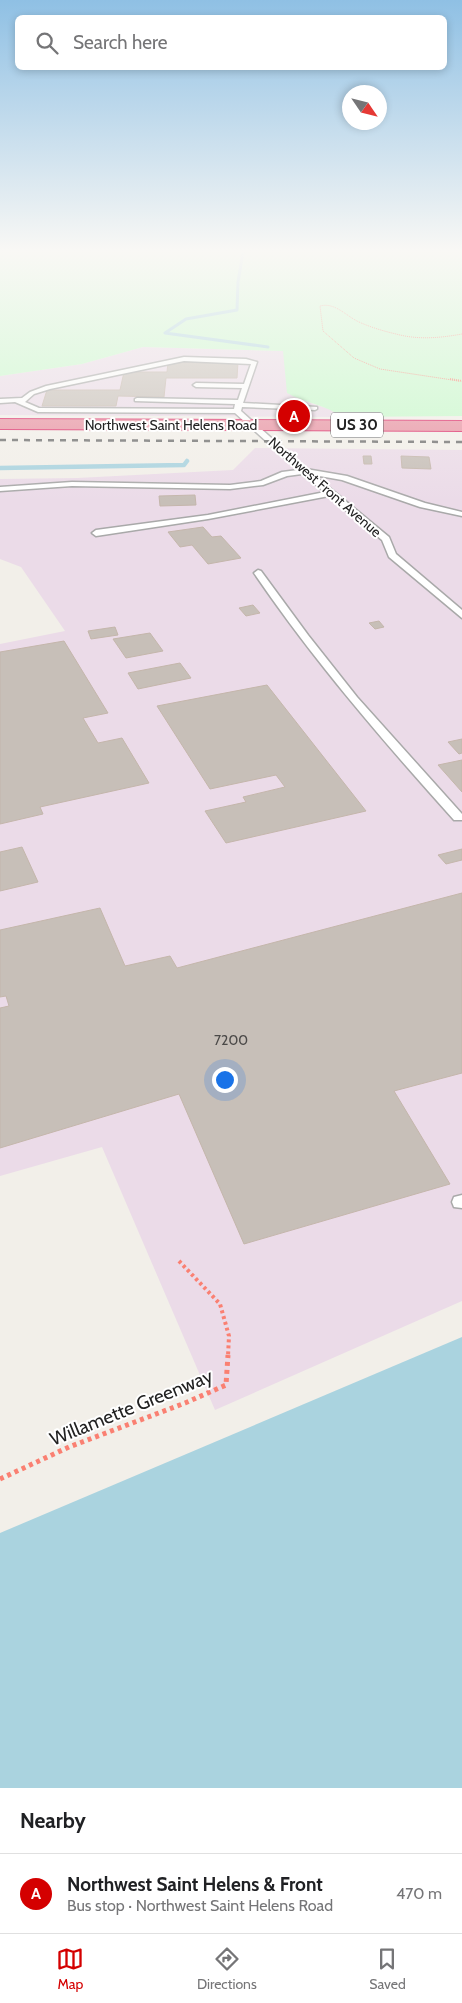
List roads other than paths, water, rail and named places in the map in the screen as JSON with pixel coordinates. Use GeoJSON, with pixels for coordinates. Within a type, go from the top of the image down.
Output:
{"type":"FeatureCollection","features":[{"type":"Feature","properties":{"kind":"highway","name":"Northwest Saint Helens Road"},"geometry":{"type":"LineString","coordinates":[[0,424],[462,426]]}},
{"type":"Feature","properties":{"kind":"lane"},"geometry":{"type":"LineString","coordinates":[[0,401],[24,400],[32,393],[48,387],[184,359],[246,361],[255,364],[238,406]]}},
{"type":"Feature","properties":{"kind":"lane"},"geometry":{"type":"LineString","coordinates":[[196,384],[246,386]]}},
{"type":"Feature","properties":{"kind":"lane"},"geometry":{"type":"LineString","coordinates":[[15,400],[38,410],[238,406]]}},
{"type":"Feature","properties":{"kind":"lane"},"geometry":{"type":"LineString","coordinates":[[137,400],[315,408]]}},
{"type":"Feature","properties":{"kind":"lane","name":"Northwest Front Avenue"},"geometry":{"type":"LineString","coordinates":[[238,406],[252,425],[386,539],[392,555],[462,615]]}},
{"type":"Feature","properties":{"kind":"lane"},"geometry":{"type":"LineString","coordinates":[[0,489],[72,484],[230,487],[263,483],[285,474],[304,471],[344,478],[423,505],[462,514]]}},
{"type":"Feature","properties":{"kind":"lane"},"geometry":{"type":"LineString","coordinates":[[96,533],[208,517],[332,493]]}},
{"type":"Feature","properties":{"kind":"lane"},"geometry":{"type":"LineString","coordinates":[[258,573],[287,616],[356,704],[458,818],[462,817]]}},
{"type":"Feature","properties":{"kind":"water"},"geometry":{"type":"Polygon","coordinates":[[[462,1337],[462,1788],[0,1788],[0,1533],[462,1337]]]}},
{"type":"Feature","properties":{"kind":"waterway"},"geometry":{"type":"LineString","coordinates":[[183,335],[268,347]]}},
{"type":"Feature","properties":{"kind":"waterway"},"geometry":{"type":"LineString","coordinates":[[0,468],[184,465],[187,461]]}},
{"type":"Feature","properties":{"kind":"railway"},"geometry":{"type":"LineString","coordinates":[[0,440],[462,442]]}},
{"type":"Feature","properties":{"kind":"place","name":"Northwest Saint Helens & Front"},"geometry":{"type":"Point","coordinates":[294,416]}}]}
